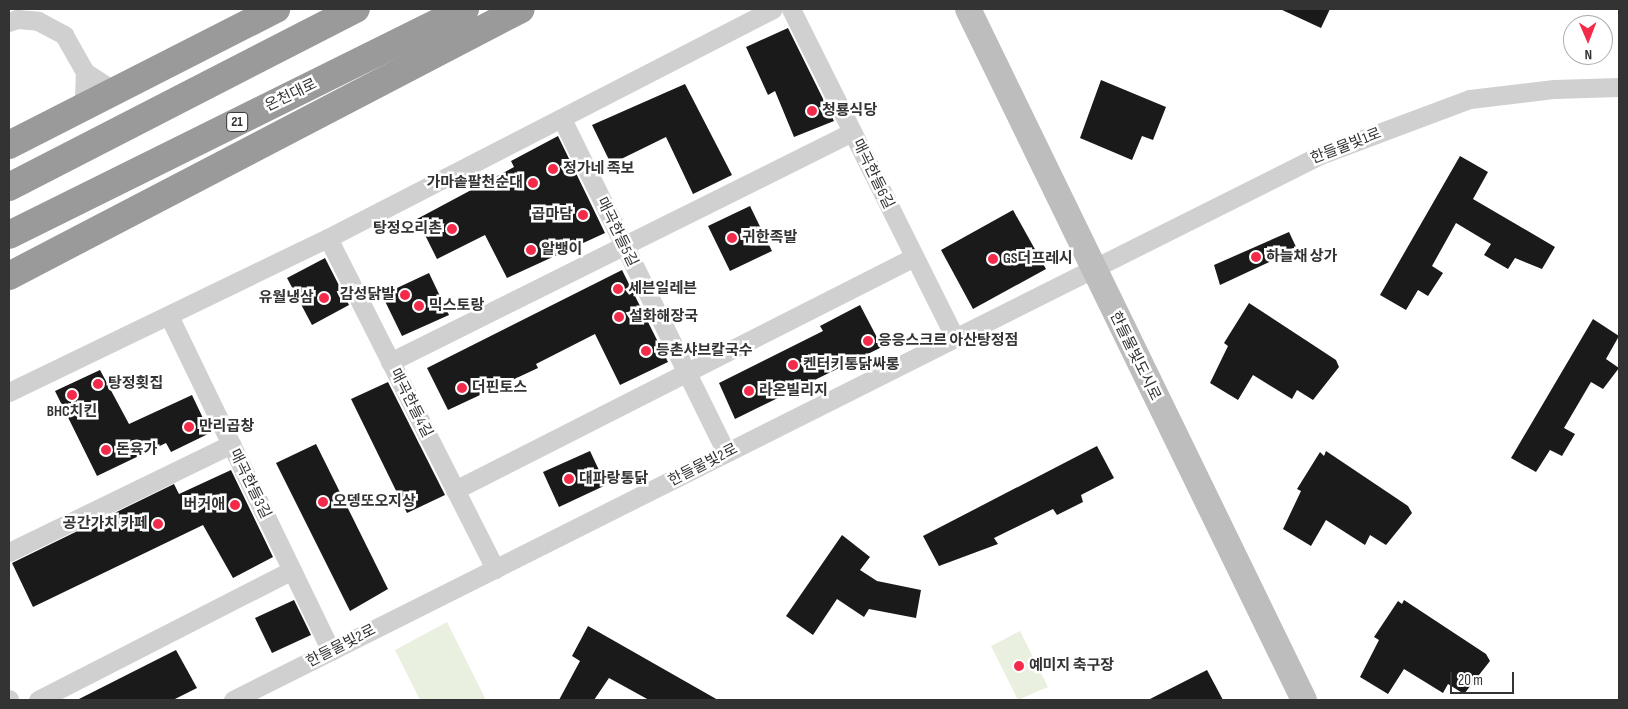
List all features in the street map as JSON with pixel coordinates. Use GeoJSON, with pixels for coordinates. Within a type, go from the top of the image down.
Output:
{"type":"FeatureCollection","features":[{"type":"Feature","properties":{"kind":"highway"},"geometry":{"type":"LineString","coordinates":[[9,145],[276,9]]}},
{"type":"Feature","properties":{"kind":"highway"},"geometry":{"type":"LineString","coordinates":[[9,187],[356,9]]}},
{"type":"Feature","properties":{"kind":"highway","name":"온천대로"},"geometry":{"type":"LineString","coordinates":[[9,235],[465,9]]}},
{"type":"Feature","properties":{"kind":"highway"},"geometry":{"type":"LineString","coordinates":[[9,276],[520,11]]}},
{"type":"Feature","properties":{"kind":"street"},"geometry":{"type":"LineString","coordinates":[[9,392],[328,238],[562,119],[772,9]]}},
{"type":"Feature","properties":{"kind":"street","name":"매곡한들6길"},"geometry":{"type":"LineString","coordinates":[[791,9],[955,338]]}},
{"type":"Feature","properties":{"kind":"street","name":"한들물빛도시로"},"geometry":{"type":"LineString","coordinates":[[967,9],[1092,269],[1304,700]]}},
{"type":"Feature","properties":{"kind":"street"},"geometry":{"type":"LineString","coordinates":[[9,22],[17,19],[38,21],[64,35],[85,72],[108,87],[122,87]]}},
{"type":"Feature","properties":{"kind":"street"},"geometry":{"type":"LineString","coordinates":[[78,109],[84,98],[85,72]]}},
{"type":"Feature","properties":{"kind":"street","name":"한들물빛1로"},"geometry":{"type":"LineString","coordinates":[[1092,269],[1320,155],[1470,99],[1554,89],[1619,88]]}},
{"type":"Feature","properties":{"kind":"street","name":"매곡한들5길"},"geometry":{"type":"LineString","coordinates":[[562,119],[726,453]]}},
{"type":"Feature","properties":{"kind":"street"},"geometry":{"type":"LineString","coordinates":[[390,362],[852,132]]}},
{"type":"Feature","properties":{"kind":"street","name":"매곡한들4길"},"geometry":{"type":"LineString","coordinates":[[328,238],[495,569]]}},
{"type":"Feature","properties":{"kind":"street"},"geometry":{"type":"LineString","coordinates":[[455,490],[914,257]]}},
{"type":"Feature","properties":{"kind":"street","name":"한들물빛2로"},"geometry":{"type":"LineString","coordinates":[[232,700],[1092,269]]}},
{"type":"Feature","properties":{"kind":"street","name":"매곡한들3길"},"geometry":{"type":"LineString","coordinates":[[169,316],[331,651]]}},
{"type":"Feature","properties":{"kind":"street"},"geometry":{"type":"LineString","coordinates":[[9,552],[231,444]]}},
{"type":"Feature","properties":{"kind":"street"},"geometry":{"type":"LineString","coordinates":[[38,700],[292,570]]}},
{"type":"Feature","properties":{"kind":"green space"},"geometry":{"type":"Polygon","coordinates":[[[447,622],[486,700],[420,700],[395,650],[447,622]]]}},
{"type":"Feature","properties":{"kind":"green space","name":"예미지 축구장"},"geometry":{"type":"Polygon","coordinates":[[[1020,631],[1048,687],[1018,700],[991,646],[1020,631]]]}},
{"type":"Feature","properties":{"kind":"building"},"geometry":{"type":"Polygon","coordinates":[[[1280,9],[1330,9],[1321,28],[1280,9]]]}},
{"type":"Feature","properties":{"kind":"building"},"geometry":{"type":"Polygon","coordinates":[[[788,28],[834,121],[794,137],[775,91],[768,95],[746,47],[788,28]]]}},
{"type":"Feature","properties":{"kind":"building"},"geometry":{"type":"Polygon","coordinates":[[[1101,80],[1166,107],[1153,140],[1142,136],[1132,160],[1080,138],[1101,80]]]}},
{"type":"Feature","properties":{"kind":"building"},"geometry":{"type":"Polygon","coordinates":[[[685,84],[732,175],[693,194],[666,137],[611,164],[592,125],[685,84]]]}},
{"type":"Feature","properties":{"kind":"building"},"geometry":{"type":"Polygon","coordinates":[[[558,136],[605,233],[507,278],[485,235],[437,259],[417,219],[514,167],[511,161],[558,136]]]}},
{"type":"Feature","properties":{"kind":"building"},"geometry":{"type":"Polygon","coordinates":[[[1460,156],[1488,172],[1473,199],[1555,247],[1542,269],[1515,258],[1508,269],[1484,255],[1491,244],[1456,223],[1432,266],[1443,273],[1428,296],[1418,290],[1406,310],[1380,295],[1460,156]]]}},
{"type":"Feature","properties":{"kind":"building"},"geometry":{"type":"Polygon","coordinates":[[[750,206],[772,251],[730,271],[708,226],[750,206]]]}},
{"type":"Feature","properties":{"kind":"building","name":"GS더프레시"},"geometry":{"type":"Polygon","coordinates":[[[1013,210],[1046,269],[973,309],[941,250],[1013,210]]]}},
{"type":"Feature","properties":{"kind":"building","name":"하늘채 상가"},"geometry":{"type":"Polygon","coordinates":[[[1289,232],[1297,249],[1220,285],[1214,265],[1289,232]]]}},
{"type":"Feature","properties":{"kind":"building"},"geometry":{"type":"Polygon","coordinates":[[[325,258],[349,305],[312,325],[287,278],[325,258]]]}},
{"type":"Feature","properties":{"kind":"building"},"geometry":{"type":"Polygon","coordinates":[[[622,270],[668,362],[620,385],[595,334],[536,364],[538,368],[448,410],[427,368],[622,270]]]}},
{"type":"Feature","properties":{"kind":"building"},"geometry":{"type":"Polygon","coordinates":[[[429,273],[449,315],[402,336],[382,295],[429,273]]]}},
{"type":"Feature","properties":{"kind":"building"},"geometry":{"type":"Polygon","coordinates":[[[1249,303],[1336,360],[1339,367],[1313,400],[1297,390],[1292,399],[1253,375],[1238,400],[1210,383],[1228,346],[1224,343],[1249,303]]]}},
{"type":"Feature","properties":{"kind":"building"},"geometry":{"type":"Polygon","coordinates":[[[860,305],[882,347],[735,419],[719,383],[823,331],[820,326],[860,305]]]}},
{"type":"Feature","properties":{"kind":"building"},"geometry":{"type":"Polygon","coordinates":[[[1593,319],[1619,336],[1606,359],[1619,368],[1603,389],[1591,382],[1564,428],[1575,434],[1562,456],[1550,450],[1536,472],[1511,458],[1593,319]]]}},
{"type":"Feature","properties":{"kind":"building"},"geometry":{"type":"Polygon","coordinates":[[[100,370],[129,424],[192,395],[210,433],[171,452],[166,443],[97,476],[55,391],[100,370]]]}},
{"type":"Feature","properties":{"kind":"building"},"geometry":{"type":"Polygon","coordinates":[[[388,382],[445,495],[407,513],[351,399],[388,382]]]}},
{"type":"Feature","properties":{"kind":"building"},"geometry":{"type":"Polygon","coordinates":[[[316,444],[388,589],[350,611],[276,463],[316,444]]]}},
{"type":"Feature","properties":{"kind":"building"},"geometry":{"type":"Polygon","coordinates":[[[1097,446],[1114,478],[1081,495],[1083,502],[1057,515],[1053,509],[994,538],[998,544],[939,566],[923,536],[1097,446]]]}},
{"type":"Feature","properties":{"kind":"building"},"geometry":{"type":"Polygon","coordinates":[[[590,451],[606,485],[559,507],[543,472],[590,451]]]}},
{"type":"Feature","properties":{"kind":"building"},"geometry":{"type":"Polygon","coordinates":[[[1326,451],[1408,506],[1412,513],[1386,545],[1370,535],[1365,545],[1326,520],[1311,546],[1283,529],[1301,491],[1297,489],[1320,452],[1324,456],[1326,451]]]}},
{"type":"Feature","properties":{"kind":"building"},"geometry":{"type":"Polygon","coordinates":[[[231,470],[273,557],[233,578],[203,525],[33,607],[12,563],[174,484],[179,494],[231,470]]]}},
{"type":"Feature","properties":{"kind":"building"},"geometry":{"type":"Polygon","coordinates":[[[842,535],[870,557],[860,570],[877,581],[921,590],[916,618],[869,609],[864,617],[837,599],[813,635],[786,616],[842,535]]]}},
{"type":"Feature","properties":{"kind":"building"},"geometry":{"type":"Polygon","coordinates":[[[294,600],[311,635],[272,653],[255,618],[294,600]]]}},
{"type":"Feature","properties":{"kind":"building"},"geometry":{"type":"Polygon","coordinates":[[[1404,600],[1486,654],[1490,661],[1464,694],[1448,684],[1443,693],[1404,669],[1388,694],[1360,677],[1379,640],[1374,637],[1398,601],[1402,604],[1404,600]]]}},
{"type":"Feature","properties":{"kind":"building"},"geometry":{"type":"Polygon","coordinates":[[[588,626],[718,700],[649,700],[609,678],[594,700],[559,700],[580,661],[572,656],[588,626]]]}},
{"type":"Feature","properties":{"kind":"building"},"geometry":{"type":"Polygon","coordinates":[[[176,650],[197,688],[173,700],[77,700],[176,650]]]}},
{"type":"Feature","properties":{"kind":"building"},"geometry":{"type":"Polygon","coordinates":[[[1207,670],[1223,700],[1148,700],[1207,670]]]}},
{"type":"Feature","properties":{"kind":"place","name":"청룡식당"},"geometry":{"type":"Point","coordinates":[812,111]}},
{"type":"Feature","properties":{"kind":"place","name":"정가네 족보"},"geometry":{"type":"Point","coordinates":[553,169]}},
{"type":"Feature","properties":{"kind":"place","name":"가마솥팔천순대"},"geometry":{"type":"Point","coordinates":[533,183]}},
{"type":"Feature","properties":{"kind":"place","name":"곱마담"},"geometry":{"type":"Point","coordinates":[583,215]}},
{"type":"Feature","properties":{"kind":"place","name":"탕정오리촌"},"geometry":{"type":"Point","coordinates":[452,229]}},
{"type":"Feature","properties":{"kind":"place","name":"귀한족발"},"geometry":{"type":"Point","coordinates":[732,238]}},
{"type":"Feature","properties":{"kind":"place","name":"알뱅이"},"geometry":{"type":"Point","coordinates":[531,250]}},
{"type":"Feature","properties":{"kind":"place","name":"하늘채 상가"},"geometry":{"type":"Point","coordinates":[1256,257]}},
{"type":"Feature","properties":{"kind":"place","name":"GS더프레시"},"geometry":{"type":"Point","coordinates":[993,259]}},
{"type":"Feature","properties":{"kind":"place","name":"세븐일레븐"},"geometry":{"type":"Point","coordinates":[618,289]}},
{"type":"Feature","properties":{"kind":"place","name":"감성닭발"},"geometry":{"type":"Point","coordinates":[405,295]}},
{"type":"Feature","properties":{"kind":"place","name":"유월냉삼"},"geometry":{"type":"Point","coordinates":[324,298]}},
{"type":"Feature","properties":{"kind":"place","name":"믹스토랑"},"geometry":{"type":"Point","coordinates":[419,306]}},
{"type":"Feature","properties":{"kind":"place","name":"설화해장국"},"geometry":{"type":"Point","coordinates":[619,317]}},
{"type":"Feature","properties":{"kind":"place","name":"응응스크르 아산탕정점"},"geometry":{"type":"Point","coordinates":[868,341]}},
{"type":"Feature","properties":{"kind":"place","name":"등촌샤브칼국수"},"geometry":{"type":"Point","coordinates":[646,351]}},
{"type":"Feature","properties":{"kind":"place","name":"켄터키통닭싸롱"},"geometry":{"type":"Point","coordinates":[793,365]}},
{"type":"Feature","properties":{"kind":"place","name":"탕정횟집"},"geometry":{"type":"Point","coordinates":[98,384]}},
{"type":"Feature","properties":{"kind":"place","name":"더핀토스"},"geometry":{"type":"Point","coordinates":[462,388]}},
{"type":"Feature","properties":{"kind":"place","name":"라온빌리지"},"geometry":{"type":"Point","coordinates":[749,391]}},
{"type":"Feature","properties":{"kind":"place","name":"BHC치킨"},"geometry":{"type":"Point","coordinates":[72,395]}},
{"type":"Feature","properties":{"kind":"place","name":"만리곱창"},"geometry":{"type":"Point","coordinates":[189,427]}},
{"type":"Feature","properties":{"kind":"place","name":"돈육가"},"geometry":{"type":"Point","coordinates":[106,450]}},
{"type":"Feature","properties":{"kind":"place","name":"대파랑통닭"},"geometry":{"type":"Point","coordinates":[569,479]}},
{"type":"Feature","properties":{"kind":"place","name":"오뎅또오지상"},"geometry":{"type":"Point","coordinates":[323,502]}},
{"type":"Feature","properties":{"kind":"place","name":"버거애"},"geometry":{"type":"Point","coordinates":[235,505]}},
{"type":"Feature","properties":{"kind":"place","name":"공간가치 카페"},"geometry":{"type":"Point","coordinates":[158,524]}},
{"type":"Feature","properties":{"kind":"place","name":"예미지 축구장"},"geometry":{"type":"Point","coordinates":[1019,666]}}]}
